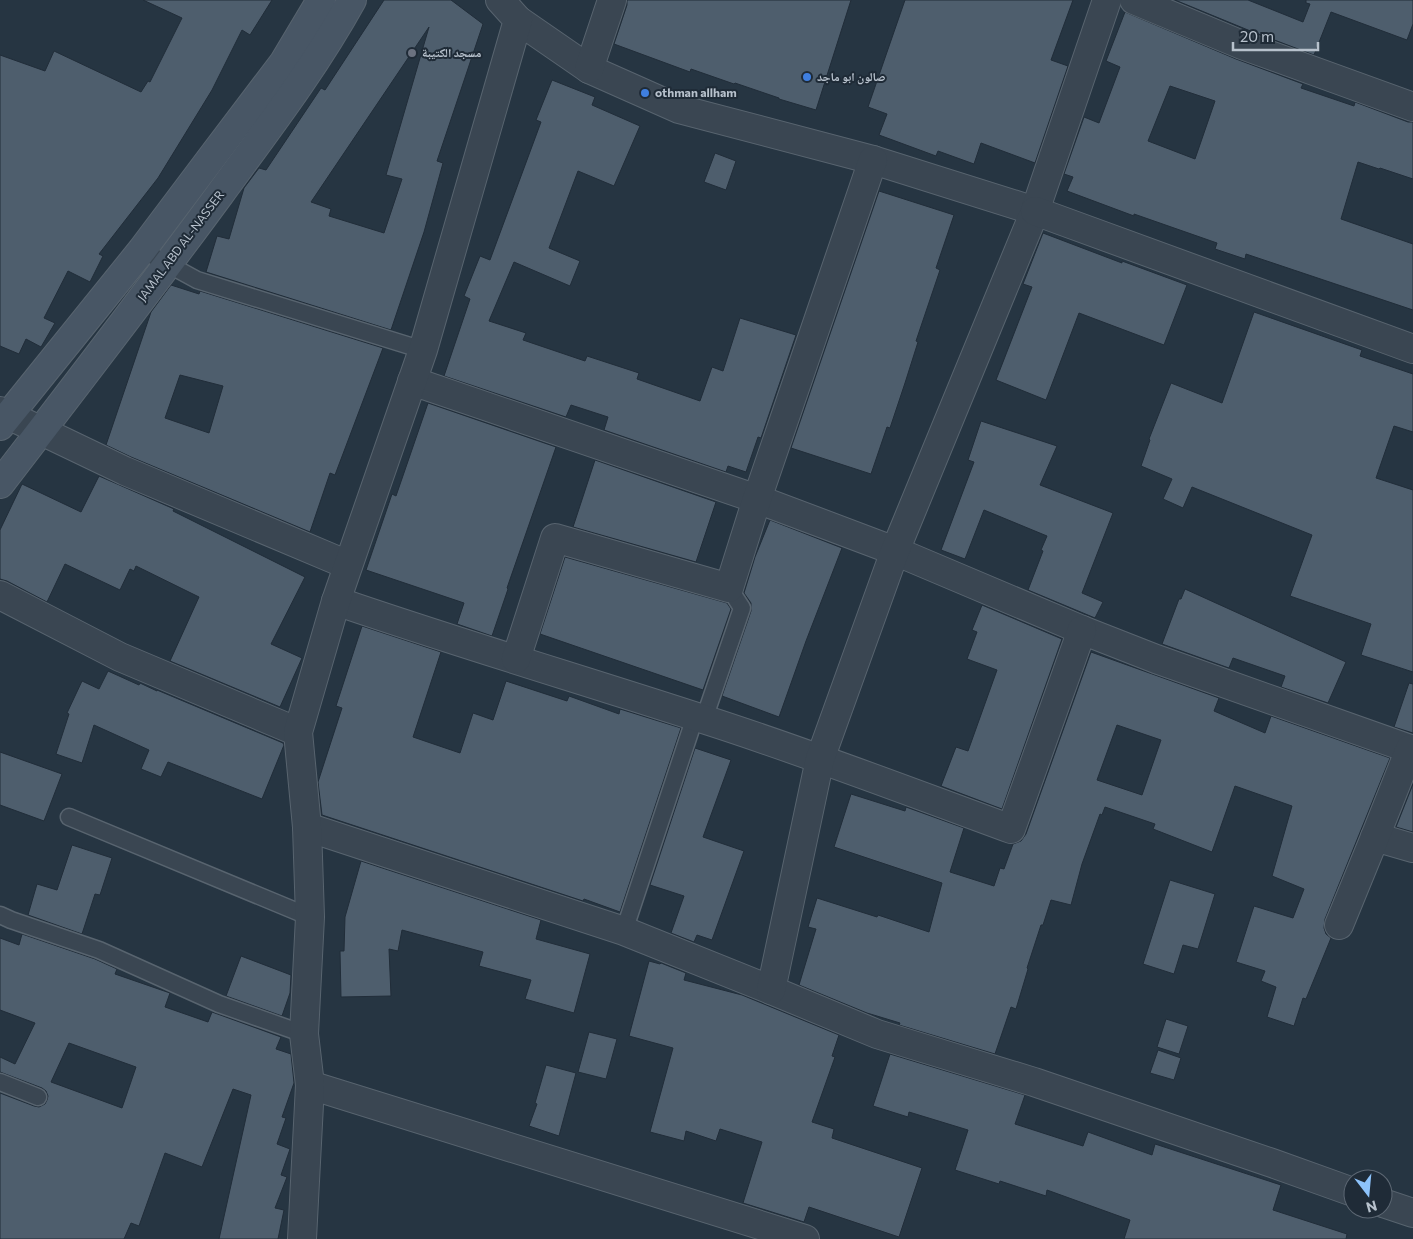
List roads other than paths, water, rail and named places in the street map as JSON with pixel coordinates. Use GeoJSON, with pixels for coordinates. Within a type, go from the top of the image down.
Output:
{"type":"FeatureCollection","features":[{"type":"Feature","properties":{"kind":"main road"},"geometry":{"type":"LineString","coordinates":[[3,417],[142,250],[284,62],[321,0]]}},
{"type":"Feature","properties":{"kind":"main road","name":"JAMAL ABD AL-NASSER"},"geometry":{"type":"LineString","coordinates":[[0,484],[271,126],[332,36],[352,0]]}},
{"type":"Feature","properties":{"kind":"street"},"geometry":{"type":"LineString","coordinates":[[500,0],[518,20],[589,69],[678,109],[874,160],[1034,211],[1413,348]]}},
{"type":"Feature","properties":{"kind":"street"},"geometry":{"type":"LineString","coordinates":[[589,69],[612,0]]}},
{"type":"Feature","properties":{"kind":"street"},"geometry":{"type":"LineString","coordinates":[[772,990],[820,760],[895,551],[1034,211],[1107,0]]}},
{"type":"Feature","properties":{"kind":"street"},"geometry":{"type":"LineString","coordinates":[[1134,0],[1242,45],[1413,107]]}},
{"type":"Feature","properties":{"kind":"street"},"geometry":{"type":"LineString","coordinates":[[302,1239],[310,1085],[304,1034],[310,917],[307,827],[298,732],[336,601],[423,350],[518,20]]}},
{"type":"Feature","properties":{"kind":"street"},"geometry":{"type":"LineString","coordinates":[[516,659],[555,538],[730,588],[757,499],[874,160]]}},
{"type":"Feature","properties":{"kind":"street"},"geometry":{"type":"LineString","coordinates":[[412,381],[757,499],[895,551],[1082,630],[1180,668],[1412,749],[1338,924]]}},
{"type":"Feature","properties":{"kind":"street"},"geometry":{"type":"LineString","coordinates":[[3,417],[42,431],[125,471],[348,565]]}},
{"type":"Feature","properties":{"kind":"street"},"geometry":{"type":"LineString","coordinates":[[0,595],[120,657],[298,732]]}},
{"type":"Feature","properties":{"kind":"street"},"geometry":{"type":"LineString","coordinates":[[336,601],[430,633],[699,718],[1011,829],[1082,630]]}},
{"type":"Feature","properties":{"kind":"street"},"geometry":{"type":"LineString","coordinates":[[307,827],[624,931],[877,1034],[1034,1082],[1343,1189]]}},
{"type":"Feature","properties":{"kind":"street"},"geometry":{"type":"LineString","coordinates":[[1375,838],[1413,848]]}},
{"type":"Feature","properties":{"kind":"street"},"geometry":{"type":"LineString","coordinates":[[310,1085],[805,1239]]}},
{"type":"Feature","properties":{"kind":"street"},"geometry":{"type":"LineString","coordinates":[[1393,1206],[1413,1213]]}},
{"type":"Feature","properties":{"kind":"lane"},"geometry":{"type":"LineString","coordinates":[[142,250],[198,280],[423,350]]}},
{"type":"Feature","properties":{"kind":"lane"},"geometry":{"type":"LineString","coordinates":[[624,931],[699,718],[742,608],[730,588]]}},
{"type":"Feature","properties":{"kind":"lane"},"geometry":{"type":"LineString","coordinates":[[70,817],[310,917]]}},
{"type":"Feature","properties":{"kind":"lane"},"geometry":{"type":"LineString","coordinates":[[0,915],[99,950],[219,1004],[304,1034]]}},
{"type":"Feature","properties":{"kind":"lane"},"geometry":{"type":"LineString","coordinates":[[0,1082],[38,1098]]}},
{"type":"Feature","properties":{"kind":"place","name":"مسجد الكتيبة"},"geometry":{"type":"Point","coordinates":[412,53]}},
{"type":"Feature","properties":{"kind":"place","name":"صالون ابو ماجد"},"geometry":{"type":"Point","coordinates":[807,77]}},
{"type":"Feature","properties":{"kind":"place","name":"othman allham"},"geometry":{"type":"Point","coordinates":[645,93]}}]}
